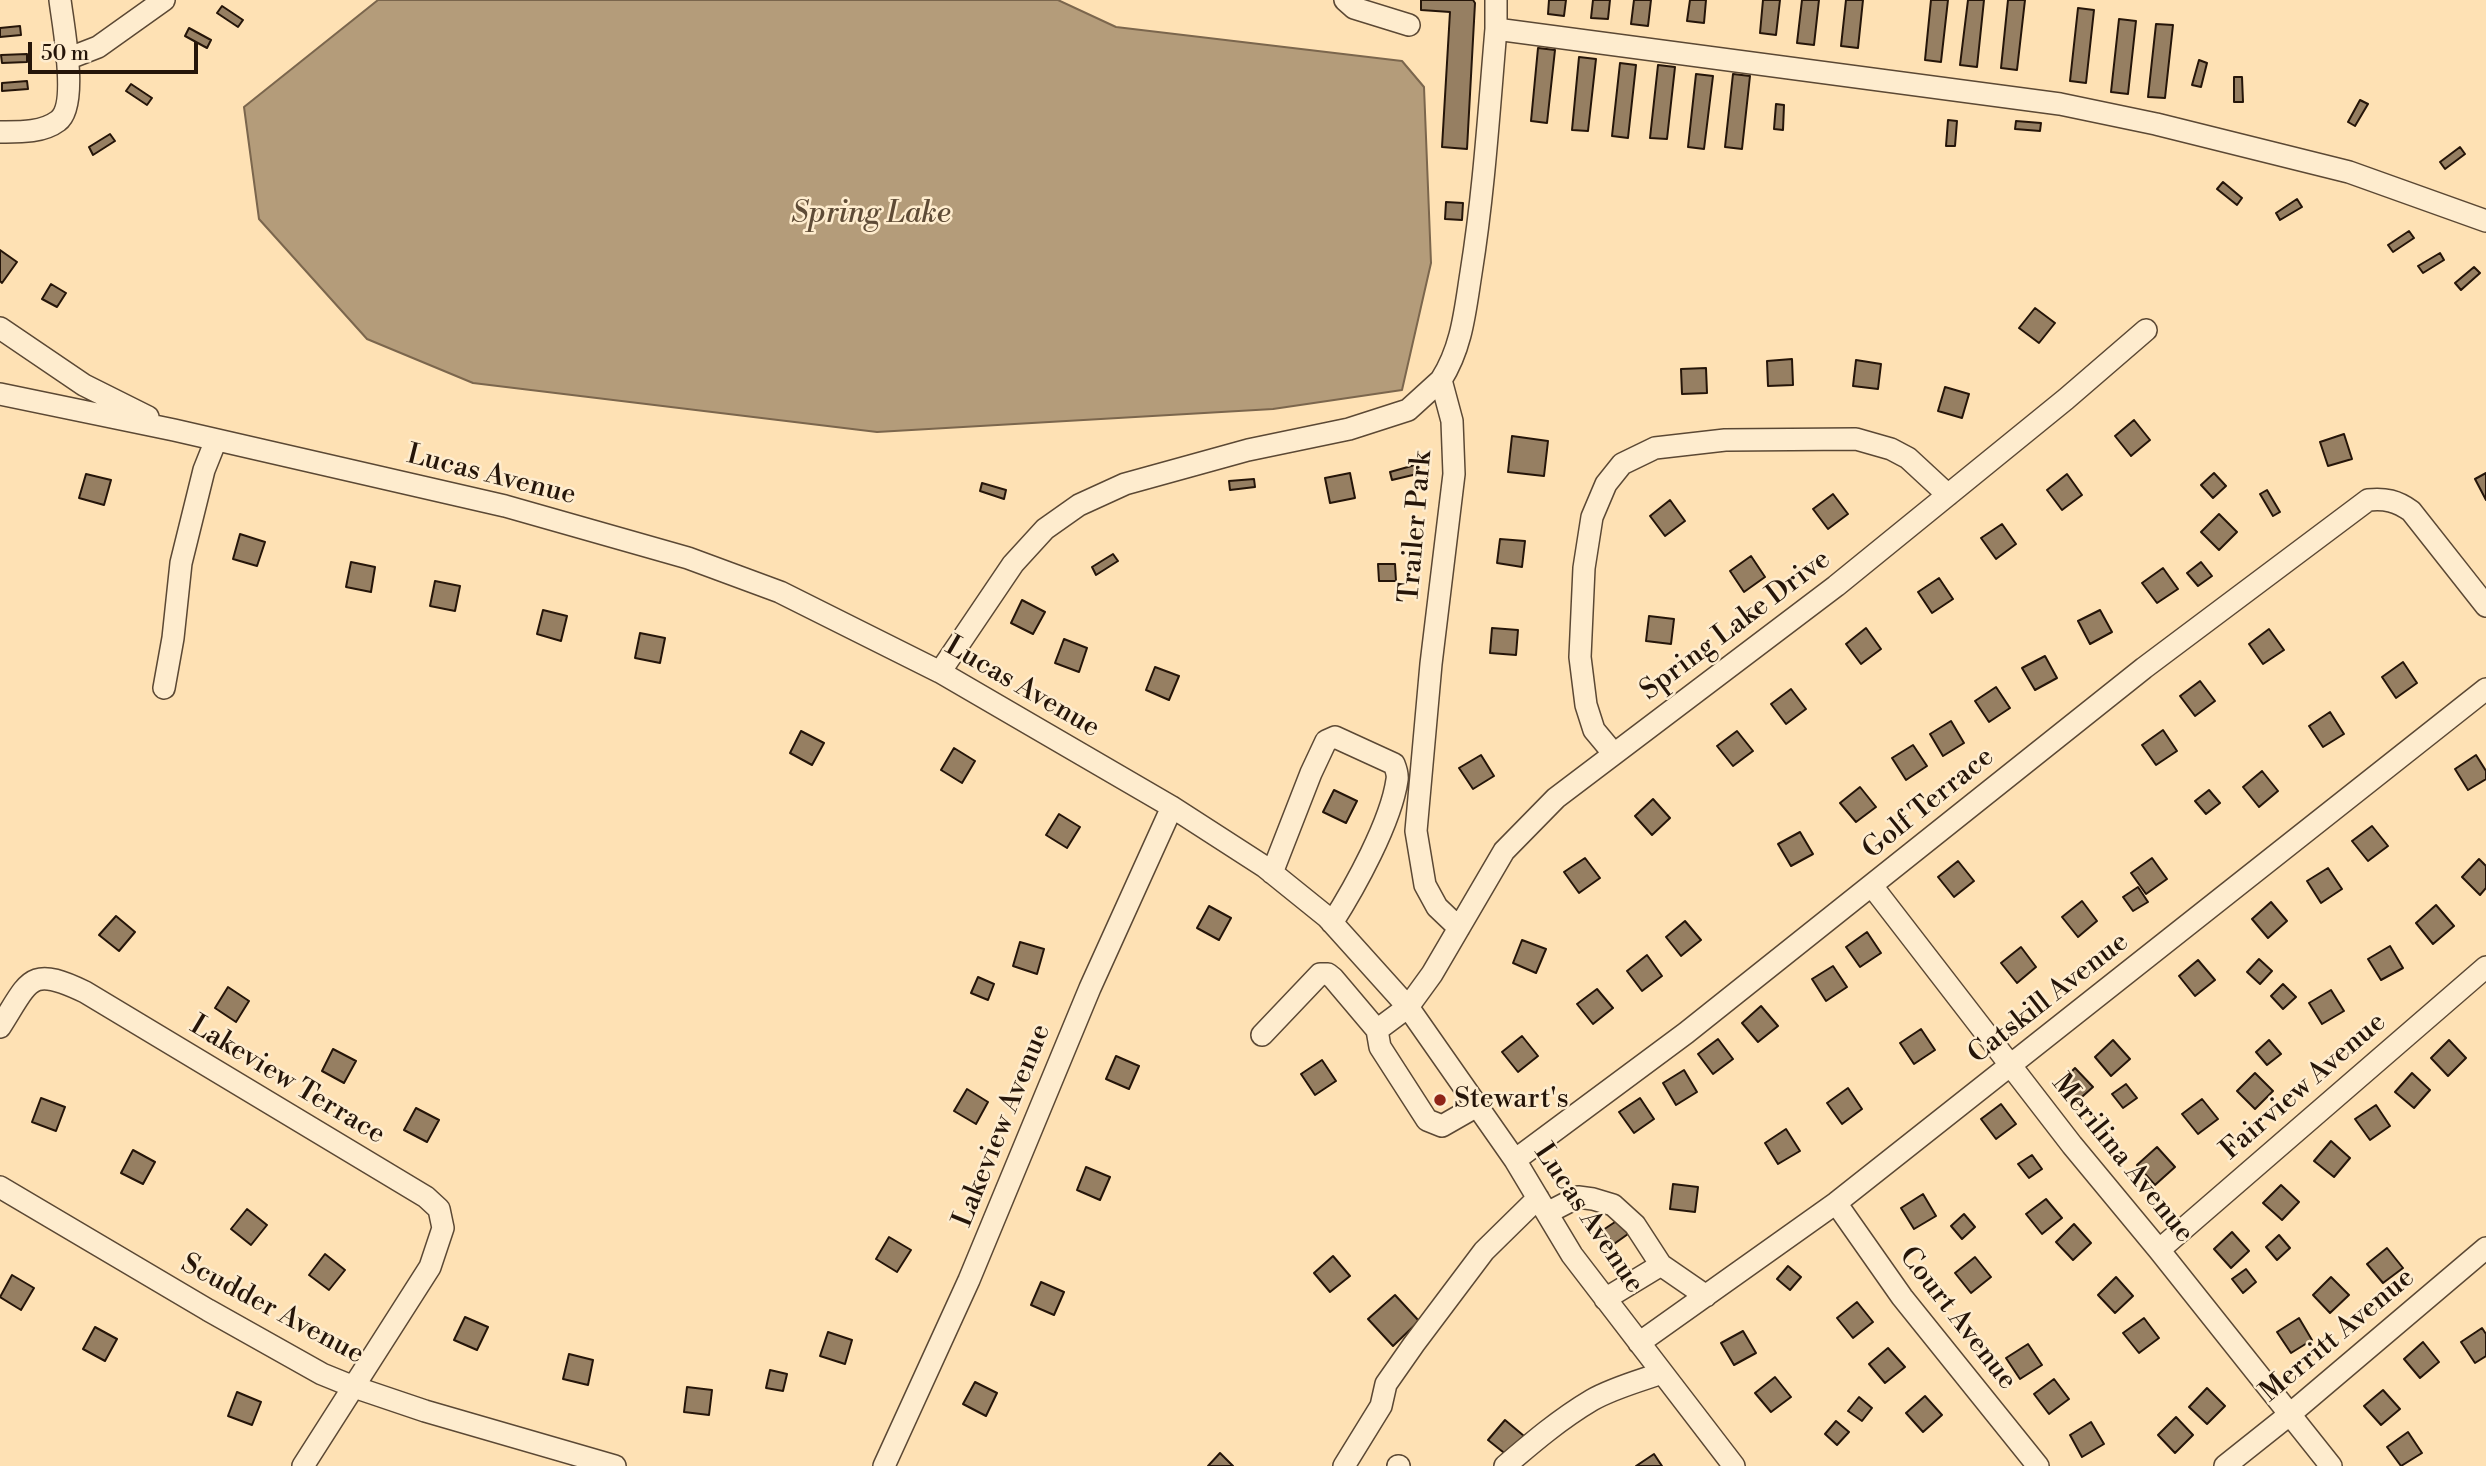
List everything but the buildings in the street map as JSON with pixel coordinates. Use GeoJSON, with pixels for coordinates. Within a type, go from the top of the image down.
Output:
{"type":"FeatureCollection","features":[{"type":"Feature","properties":{"kind":"street"},"geometry":{"type":"LineString","coordinates":[[0,132],[42,129],[60,120],[69,102],[60,0]]}},
{"type":"Feature","properties":{"kind":"street"},"geometry":{"type":"LineString","coordinates":[[67,59],[98,47],[164,0]]}},
{"type":"Feature","properties":{"kind":"street"},"geometry":{"type":"LineString","coordinates":[[1345,0],[1354,8],[1409,25]]}},
{"type":"Feature","properties":{"kind":"street"},"geometry":{"type":"LineString","coordinates":[[940,672],[1013,564],[1045,529],[1079,505],[1125,484],[1248,450],[1349,429],[1408,410],[1441,380],[1451,364],[1461,337],[1478,229],[1496,29],[1496,0]]}},
{"type":"Feature","properties":{"kind":"street"},"geometry":{"type":"LineString","coordinates":[[1496,29],[2060,104],[2156,124],[2349,172],[2486,220]]}},
{"type":"Feature","properties":{"kind":"street"},"geometry":{"type":"LineString","coordinates":[[0,328],[84,385],[174,430]]}},
{"type":"Feature","properties":{"kind":"street","name":"Spring Lake Drive"},"geometry":{"type":"LineString","coordinates":[[1377,1030],[1408,1007],[1432,974],[1504,851],[1556,797],[1836,586],[2066,399],[2146,330]]}},
{"type":"Feature","properties":{"kind":"street","name":"Trailer Park"},"geometry":{"type":"LineString","coordinates":[[1441,380],[1452,421],[1454,474],[1431,664],[1416,831],[1424,884],[1437,907],[1459,928]]}},
{"type":"Feature","properties":{"kind":"street","name":"Lucas Avenue"},"geometry":{"type":"LineString","coordinates":[[0,394],[174,430],[505,506],[688,558],[780,592],[940,672],[1172,807],[1272,873],[1332,923],[1408,1007],[1515,1160],[1572,1255],[1732,1464]]}},
{"type":"Feature","properties":{"kind":"street"},"geometry":{"type":"LineString","coordinates":[[1614,754],[1594,730],[1586,705],[1580,657],[1584,568],[1592,517],[1606,484],[1622,464],[1655,448],[1725,440],[1856,439],[1891,449],[1908,458],[1948,495]]}},
{"type":"Feature","properties":{"kind":"street"},"geometry":{"type":"LineString","coordinates":[[164,688],[173,638],[181,563],[204,470],[216,440]]}},
{"type":"Feature","properties":{"kind":"street","name":"Golf Terrace"},"geometry":{"type":"LineString","coordinates":[[1515,1160],[1686,1033],[2144,668],[2368,500],[2381,498],[2399,503],[2411,511],[2486,606]]}},
{"type":"Feature","properties":{"kind":"street","name":"Catskill Avenue"},"geometry":{"type":"LineString","coordinates":[[1639,1343],[1836,1203],[2486,689]]}},
{"type":"Feature","properties":{"kind":"street"},"geometry":{"type":"LineString","coordinates":[[1272,873],[1326,741],[1335,737],[1394,764],[1398,777],[1385,818],[1355,887],[1332,923]]}},
{"type":"Feature","properties":{"kind":"street","name":"Lakeview Avenue"},"geometry":{"type":"LineString","coordinates":[[884,1466],[969,1280],[1090,988],[1172,807]]}},
{"type":"Feature","properties":{"kind":"street","name":"Merilina Avenue"},"geometry":{"type":"LineString","coordinates":[[1872,886],[2072,1145],[2331,1466]]}},
{"type":"Feature","properties":{"kind":"street","name":"Fairview Avenue"},"geometry":{"type":"LineString","coordinates":[[2159,1250],[2486,967]]}},
{"type":"Feature","properties":{"kind":"street"},"geometry":{"type":"LineString","coordinates":[[1262,1035],[1320,974],[1328,974],[1377,1030],[1380,1047],[1427,1120],[1442,1126],[1477,1106]]}},
{"type":"Feature","properties":{"kind":"street","name":"Lakeview Terrace"},"geometry":{"type":"LineString","coordinates":[[0,1027],[26,986],[37,979],[58,979],[85,992],[426,1197],[439,1209],[443,1228],[428,1270],[303,1466]]}},
{"type":"Feature","properties":{"kind":"street","name":"Scudder Avenue"},"geometry":{"type":"LineString","coordinates":[[0,1187],[322,1374],[425,1411],[615,1466]]}},
{"type":"Feature","properties":{"kind":"street"},"geometry":{"type":"LineString","coordinates":[[1344,1466],[1381,1406],[1386,1384],[1413,1344],[1484,1251],[1542,1206],[1578,1197],[1613,1205],[1635,1225],[1661,1265],[1706,1296]]}},
{"type":"Feature","properties":{"kind":"street","name":"Court Avenue"},"geometry":{"type":"LineString","coordinates":[[1836,1203],[1902,1297],[2038,1466]]}},
{"type":"Feature","properties":{"kind":"street","name":"Merritt Avenue"},"geometry":{"type":"LineString","coordinates":[[2225,1466],[2486,1248]]}},
{"type":"Feature","properties":{"kind":"street"},"geometry":{"type":"LineString","coordinates":[[1605,1299],[1661,1265]]}},
{"type":"Feature","properties":{"kind":"street"},"geometry":{"type":"LineString","coordinates":[[1505,1466],[1548,1429],[1592,1400],[1619,1387],[1662,1373]]}},
{"type":"Feature","properties":{"kind":"water","name":"Spring Lake"},"geometry":{"type":"Polygon","coordinates":[[[378,0],[1058,0],[1116,27],[1402,61],[1424,87],[1431,263],[1402,390],[1273,409],[877,432],[473,383],[367,339],[259,219],[244,107],[378,0]]]}},
{"type":"Feature","properties":{"kind":"place","name":"Stewart's"},"geometry":{"type":"Point","coordinates":[1440,1100]}}]}
